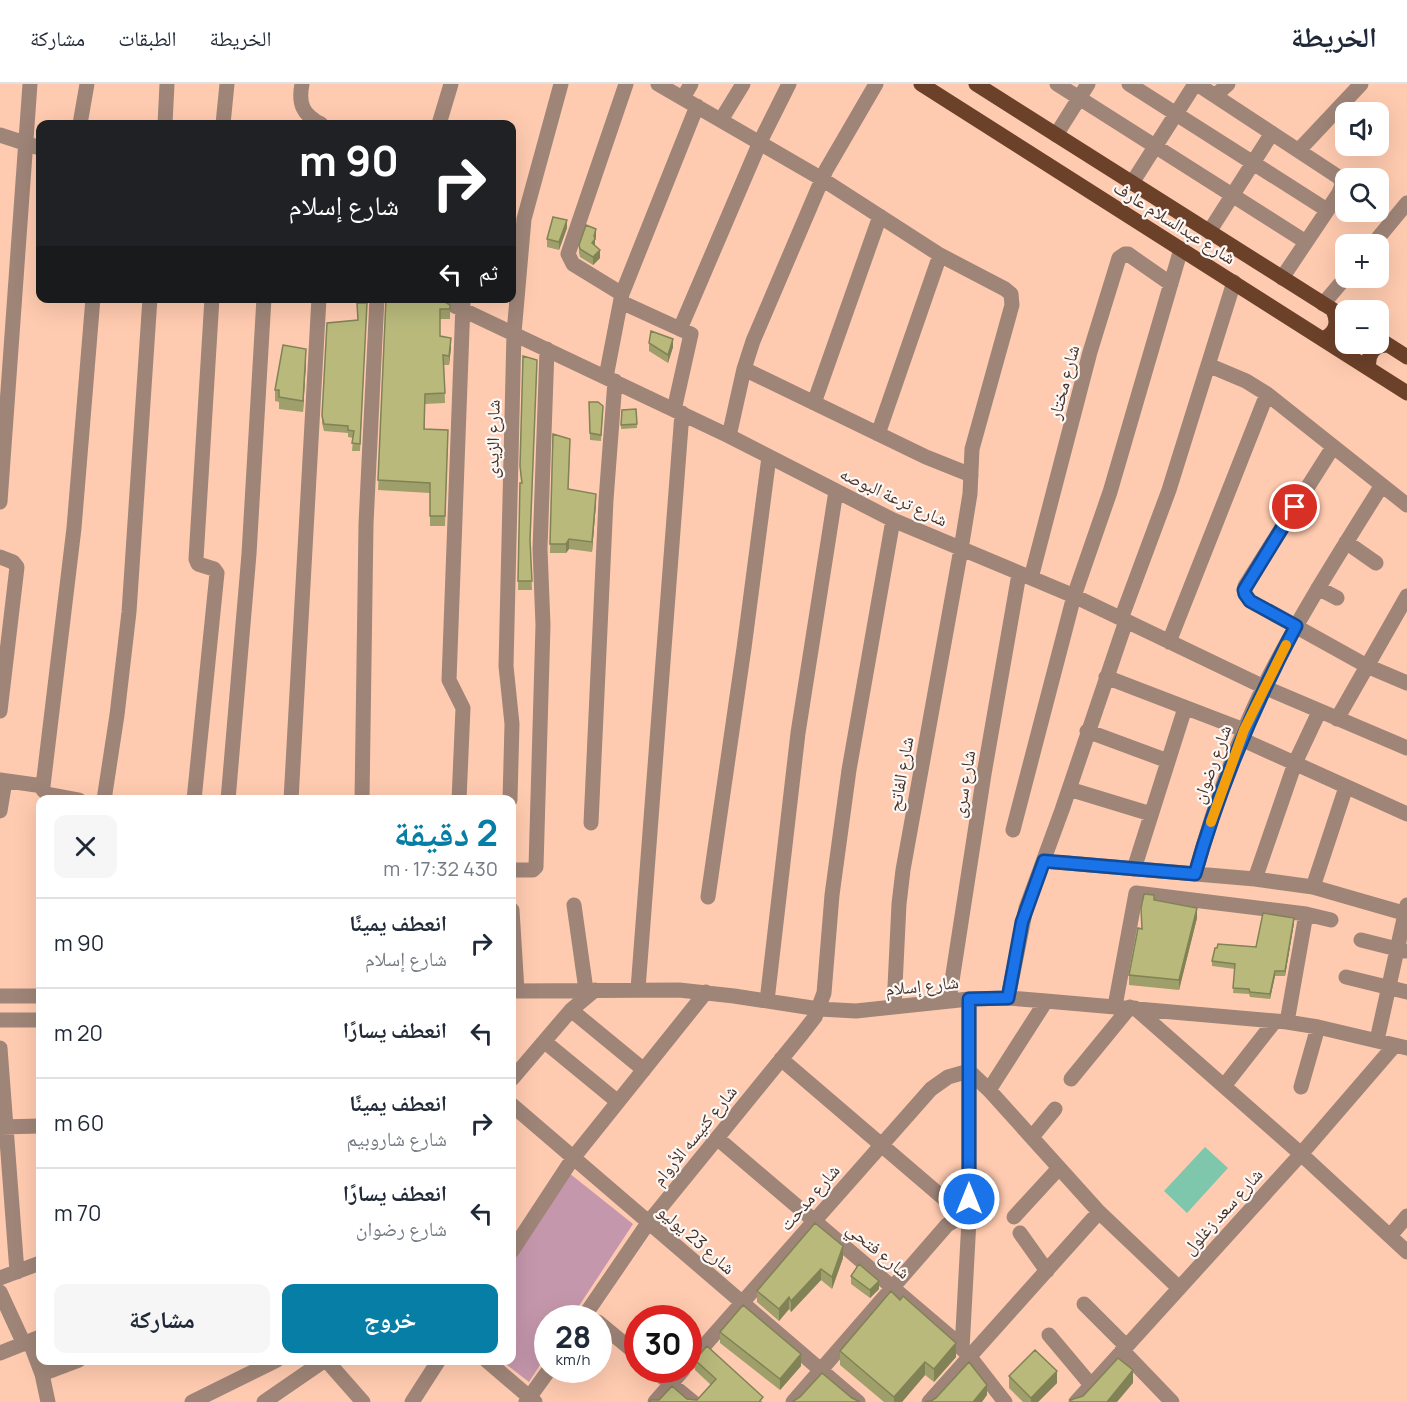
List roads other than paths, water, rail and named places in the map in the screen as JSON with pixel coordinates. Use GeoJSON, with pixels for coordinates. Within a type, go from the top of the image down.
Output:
{"type":"FeatureCollection","features":[{"type":"Feature","properties":{"kind":"main road","name":"شارع عبدالسلام عارف"},"geometry":{"type":"LineString","coordinates":[[921,84],[1407,393]]}},
{"type":"Feature","properties":{"kind":"main road","name":"شارع عبدالسلام عارف"},"geometry":{"type":"LineString","coordinates":[[978,85],[1334,311]]}},
{"type":"Feature","properties":{"kind":"main road"},"geometry":{"type":"LineString","coordinates":[[1323,339],[1336,327],[1334,311]]}},
{"type":"Feature","properties":{"kind":"main road"},"geometry":{"type":"LineString","coordinates":[[1389,346],[1407,357]]}},
{"type":"Feature","properties":{"kind":"main road"},"geometry":{"type":"LineString","coordinates":[[1369,368],[1370,354]]}},
{"type":"Feature","properties":{"kind":"street"},"geometry":{"type":"LineString","coordinates":[[0,502],[30,84]]}},
{"type":"Feature","properties":{"kind":"street"},"geometry":{"type":"LineString","coordinates":[[81,120],[87,84]]}},
{"type":"Feature","properties":{"kind":"street"},"geometry":{"type":"LineString","coordinates":[[165,120],[167,84]]}},
{"type":"Feature","properties":{"kind":"street"},"geometry":{"type":"LineString","coordinates":[[223,120],[227,84]]}},
{"type":"Feature","properties":{"kind":"street"},"geometry":{"type":"LineString","coordinates":[[302,84],[302,107],[307,115],[315,120]]}},
{"type":"Feature","properties":{"kind":"street"},"geometry":{"type":"LineString","coordinates":[[440,120],[451,84]]}},
{"type":"Feature","properties":{"kind":"street","name":"شارع الزيدى"},"geometry":{"type":"LineString","coordinates":[[516,274],[518,216],[561,84]]}},
{"type":"Feature","properties":{"kind":"street"},"geometry":{"type":"LineString","coordinates":[[626,84],[568,254],[573,264],[622,298],[691,334],[678,411],[638,989]]}},
{"type":"Feature","properties":{"kind":"street","name":"شارع الفاتح"},"geometry":{"type":"LineString","coordinates":[[658,84],[822,179],[940,255],[1005,289],[1011,294],[1013,301],[971,458],[972,475],[961,549],[903,870],[894,1007]]}},
{"type":"Feature","properties":{"kind":"street"},"geometry":{"type":"LineString","coordinates":[[683,98],[691,84]]}},
{"type":"Feature","properties":{"kind":"street"},"geometry":{"type":"LineString","coordinates":[[721,120],[742,84]]}},
{"type":"Feature","properties":{"kind":"street"},"geometry":{"type":"LineString","coordinates":[[729,436],[744,369],[753,341],[822,179],[838,147],[876,84]]}},
{"type":"Feature","properties":{"kind":"street"},"geometry":{"type":"LineString","coordinates":[[1057,84],[1306,242]]}},
{"type":"Feature","properties":{"kind":"street"},"geometry":{"type":"LineString","coordinates":[[1056,135],[1088,84]]}},
{"type":"Feature","properties":{"kind":"street"},"geometry":{"type":"LineString","coordinates":[[1129,84],[1327,210]]}},
{"type":"Feature","properties":{"kind":"street"},"geometry":{"type":"LineString","coordinates":[[1132,183],[1196,84],[1215,96],[1340,178],[1341,189],[1282,278]]}},
{"type":"Feature","properties":{"kind":"street"},"geometry":{"type":"LineString","coordinates":[[1215,96],[1228,84]]}},
{"type":"Feature","properties":{"kind":"street"},"geometry":{"type":"LineString","coordinates":[[1299,150],[1361,84]]}},
{"type":"Feature","properties":{"kind":"street"},"geometry":{"type":"LineString","coordinates":[[680,328],[786,85]]}},
{"type":"Feature","properties":{"kind":"street"},"geometry":{"type":"LineString","coordinates":[[591,823],[610,379],[622,298],[698,106]]}},
{"type":"Feature","properties":{"kind":"street"},"geometry":{"type":"LineString","coordinates":[[1209,232],[1272,133]]}},
{"type":"Feature","properties":{"kind":"street"},"geometry":{"type":"LineString","coordinates":[[0,135],[36,147]]}},
{"type":"Feature","properties":{"kind":"street"},"geometry":{"type":"LineString","coordinates":[[1381,234],[1407,203]]}},
{"type":"Feature","properties":{"kind":"street"},"geometry":{"type":"LineString","coordinates":[[814,403],[880,216]]}},
{"type":"Feature","properties":{"kind":"street"},"geometry":{"type":"LineString","coordinates":[[1013,830],[1074,596],[1110,492],[1181,249]]}},
{"type":"Feature","properties":{"kind":"street","name":"شارع مختار"},"geometry":{"type":"LineString","coordinates":[[1025,576],[1119,258],[1128,254],[1171,284]]}},
{"type":"Feature","properties":{"kind":"street"},"geometry":{"type":"LineString","coordinates":[[878,434],[940,255]]}},
{"type":"Feature","properties":{"kind":"street"},"geometry":{"type":"LineString","coordinates":[[1008,998],[1022,922],[1169,489],[1234,282]]}},
{"type":"Feature","properties":{"kind":"street"},"geometry":{"type":"LineString","coordinates":[[1334,311],[1342,288]]}},
{"type":"Feature","properties":{"kind":"street"},"geometry":{"type":"LineString","coordinates":[[53,795],[43,790],[43,786],[74,528],[93,303]]}},
{"type":"Feature","properties":{"kind":"street"},"geometry":{"type":"LineString","coordinates":[[105,795],[117,715],[130,600],[150,303]]}},
{"type":"Feature","properties":{"kind":"street"},"geometry":{"type":"LineString","coordinates":[[195,795],[217,573],[214,569],[201,566],[196,559],[212,303]]}},
{"type":"Feature","properties":{"kind":"street"},"geometry":{"type":"LineString","coordinates":[[228,795],[249,554],[264,303]]}},
{"type":"Feature","properties":{"kind":"street"},"geometry":{"type":"LineString","coordinates":[[291,795],[319,303]]}},
{"type":"Feature","properties":{"kind":"street"},"geometry":{"type":"LineString","coordinates":[[362,795],[366,524],[377,303]]}},
{"type":"Feature","properties":{"kind":"street","name":"شارع الزيدى"},"geometry":{"type":"LineString","coordinates":[[510,795],[512,724],[506,666],[515,303]]}},
{"type":"Feature","properties":{"kind":"street"},"geometry":{"type":"LineString","coordinates":[[459,795],[463,708],[449,680],[463,304]]}},
{"type":"Feature","properties":{"kind":"street","name":"شارع ترعة البوصه"},"geometry":{"type":"LineString","coordinates":[[463,304],[514,333],[729,436],[893,520],[1074,596],[1264,687],[1407,748]]}},
{"type":"Feature","properties":{"kind":"street"},"geometry":{"type":"LineString","coordinates":[[516,870],[533,870],[536,867],[543,625],[540,549],[548,349]]}},
{"type":"Feature","properties":{"kind":"street"},"geometry":{"type":"LineString","coordinates":[[1208,364],[1246,381],[1267,394],[1407,505]]}},
{"type":"Feature","properties":{"kind":"street"},"geometry":{"type":"LineString","coordinates":[[744,369],[941,464],[972,475]]}},
{"type":"Feature","properties":{"kind":"street"},"geometry":{"type":"LineString","coordinates":[[1169,642],[1267,394]]}},
{"type":"Feature","properties":{"kind":"street"},"geometry":{"type":"LineString","coordinates":[[1333,447],[1244,590],[1245,594],[1250,601],[1367,666],[1407,683]]}},
{"type":"Feature","properties":{"kind":"street"},"geometry":{"type":"LineString","coordinates":[[708,897],[769,457]]}},
{"type":"Feature","properties":{"kind":"street","name":"شارع رضوان"},"geometry":{"type":"LineString","coordinates":[[1195,874],[1242,735],[1264,687],[1318,588],[1382,485]]}},
{"type":"Feature","properties":{"kind":"street"},"geometry":{"type":"LineString","coordinates":[[767,1001],[798,733],[836,491]]}},
{"type":"Feature","properties":{"kind":"street"},"geometry":{"type":"LineString","coordinates":[[819,1009],[825,985],[832,895],[849,770],[893,520]]}},
{"type":"Feature","properties":{"kind":"street"},"geometry":{"type":"LineString","coordinates":[[1346,543],[1376,563]]}},
{"type":"Feature","properties":{"kind":"street"},"geometry":{"type":"LineString","coordinates":[[0,557],[13,562],[17,567],[0,711]]}},
{"type":"Feature","properties":{"kind":"street","name":"شارع سرى"},"geometry":{"type":"LineString","coordinates":[[949,1000],[984,774],[1025,576]]}},
{"type":"Feature","properties":{"kind":"street"},"geometry":{"type":"LineString","coordinates":[[1318,588],[1337,598]]}},
{"type":"Feature","properties":{"kind":"street"},"geometry":{"type":"LineString","coordinates":[[1337,719],[1407,596]]}},
{"type":"Feature","properties":{"kind":"street"},"geometry":{"type":"LineString","coordinates":[[1106,677],[1185,708],[1295,763],[1407,814]]}},
{"type":"Feature","properties":{"kind":"street"},"geometry":{"type":"LineString","coordinates":[[1134,868],[1185,708]]}},
{"type":"Feature","properties":{"kind":"street"},"geometry":{"type":"LineString","coordinates":[[1255,879],[1295,763],[1319,712]]}},
{"type":"Feature","properties":{"kind":"street"},"geometry":{"type":"LineString","coordinates":[[1087,731],[1168,761]]}},
{"type":"Feature","properties":{"kind":"street"},"geometry":{"type":"LineString","coordinates":[[0,812],[3,781],[43,786]]}},
{"type":"Feature","properties":{"kind":"street"},"geometry":{"type":"LineString","coordinates":[[1313,887],[1346,786]]}},
{"type":"Feature","properties":{"kind":"street"},"geometry":{"type":"LineString","coordinates":[[1069,789],[1151,814]]}},
{"type":"Feature","properties":{"kind":"street"},"geometry":{"type":"LineString","coordinates":[[1044,861],[1255,879],[1313,887],[1406,911],[1402,950],[1388,987],[1377,1040]]}},
{"type":"Feature","properties":{"kind":"street"},"geometry":{"type":"LineString","coordinates":[[1071,1080],[1127,1007],[1136,893],[1306,914],[1331,920]]}},
{"type":"Feature","properties":{"kind":"street"},"geometry":{"type":"LineString","coordinates":[[516,1075],[590,990],[574,905]]}},
{"type":"Feature","properties":{"kind":"street"},"geometry":{"type":"LineString","coordinates":[[1224,1086],[1281,1022],[1306,914]]}},
{"type":"Feature","properties":{"kind":"street"},"geometry":{"type":"LineString","coordinates":[[1361,940],[1402,950]]}},
{"type":"Feature","properties":{"kind":"street"},"geometry":{"type":"LineString","coordinates":[[1346,977],[1407,993]]}},
{"type":"Feature","properties":{"kind":"street","name":"شارع إسلام"},"geometry":{"type":"LineString","coordinates":[[516,991],[638,989],[706,992],[819,1009],[856,1011],[949,1000],[1008,998],[1281,1022],[1318,1027],[1401,1046]]}},
{"type":"Feature","properties":{"kind":"street"},"geometry":{"type":"LineString","coordinates":[[516,1243],[573,1158],[706,992]]}},
{"type":"Feature","properties":{"kind":"street"},"geometry":{"type":"LineString","coordinates":[[0,996],[36,996]]}},
{"type":"Feature","properties":{"kind":"street"},"geometry":{"type":"LineString","coordinates":[[966,1353],[969,1220],[969,999]]}},
{"type":"Feature","properties":{"kind":"street"},"geometry":{"type":"LineString","coordinates":[[989,1090],[1046,1001]]}},
{"type":"Feature","properties":{"kind":"street"},"geometry":{"type":"LineString","coordinates":[[1127,1007],[1224,1086],[1407,1252]]}},
{"type":"Feature","properties":{"kind":"street","name":"شارع كنيسه الأروام"},"geometry":{"type":"LineString","coordinates":[[599,1305],[648,1223],[815,1017],[819,1009]]}},
{"type":"Feature","properties":{"kind":"street"},"geometry":{"type":"LineString","coordinates":[[571,1010],[644,1070]]}},
{"type":"Feature","properties":{"kind":"street"},"geometry":{"type":"LineString","coordinates":[[0,1020],[36,1020]]}},
{"type":"Feature","properties":{"kind":"street"},"geometry":{"type":"LineString","coordinates":[[1301,1086],[1318,1027]]}},
{"type":"Feature","properties":{"kind":"street"},"geometry":{"type":"LineString","coordinates":[[545,1042],[618,1102]]}},
{"type":"Feature","properties":{"kind":"street","name":"شارع سعد زغلول"},"geometry":{"type":"LineString","coordinates":[[1076,1402],[1401,1046]]}},
{"type":"Feature","properties":{"kind":"street"},"geometry":{"type":"LineString","coordinates":[[0,1048],[3,1127],[17,1272]]}},
{"type":"Feature","properties":{"kind":"street"},"geometry":{"type":"LineString","coordinates":[[781,1059],[969,1220]]}},
{"type":"Feature","properties":{"kind":"street"},"geometry":{"type":"LineString","coordinates":[[969,1071],[989,1090],[1099,1212],[1179,1288]]}},
{"type":"Feature","properties":{"kind":"street","name":"شارع مدحت"},"geometry":{"type":"LineString","coordinates":[[702,1348],[939,1082],[958,1073],[969,1071]]}},
{"type":"Feature","properties":{"kind":"street","name":"شارع 23 يوليو"},"geometry":{"type":"LineString","coordinates":[[516,1108],[858,1402]]}},
{"type":"Feature","properties":{"kind":"street"},"geometry":{"type":"LineString","coordinates":[[1032,1137],[1055,1108]]}},
{"type":"Feature","properties":{"kind":"street"},"geometry":{"type":"LineString","coordinates":[[3,1127],[36,1126]]}},
{"type":"Feature","properties":{"kind":"street","name":"شارع فتحي"},"geometry":{"type":"LineString","coordinates":[[717,1138],[966,1353],[1005,1402]]}},
{"type":"Feature","properties":{"kind":"street"},"geometry":{"type":"LineString","coordinates":[[1014,1217],[1059,1168]]}},
{"type":"Feature","properties":{"kind":"street"},"geometry":{"type":"LineString","coordinates":[[929,1402],[966,1353],[1047,1271],[1099,1212]]}},
{"type":"Feature","properties":{"kind":"street"},"geometry":{"type":"LineString","coordinates":[[1390,1236],[1407,1216]]}},
{"type":"Feature","properties":{"kind":"street"},"geometry":{"type":"LineString","coordinates":[[793,1402],[947,1225],[957,1219],[969,1220]]}},
{"type":"Feature","properties":{"kind":"street"},"geometry":{"type":"LineString","coordinates":[[1020,1233],[1047,1271]]}},
{"type":"Feature","properties":{"kind":"street"},"geometry":{"type":"LineString","coordinates":[[0,1278],[36,1265]]}},
{"type":"Feature","properties":{"kind":"street"},"geometry":{"type":"LineString","coordinates":[[0,1292],[31,1341],[36,1356]]}},
{"type":"Feature","properties":{"kind":"street"},"geometry":{"type":"LineString","coordinates":[[1084,1304],[1172,1402]]}},
{"type":"Feature","properties":{"kind":"street"},"geometry":{"type":"LineString","coordinates":[[612,1335],[624,1344]]}},
{"type":"Feature","properties":{"kind":"street"},"geometry":{"type":"LineString","coordinates":[[1049,1335],[1091,1385]]}},
{"type":"Feature","properties":{"kind":"street"},"geometry":{"type":"LineString","coordinates":[[0,1353],[31,1341]]}},
{"type":"Feature","properties":{"kind":"street"},"geometry":{"type":"LineString","coordinates":[[39,1365],[48,1402]]}},
{"type":"Feature","properties":{"kind":"street"},"geometry":{"type":"LineString","coordinates":[[42,1374],[66,1365]]}},
{"type":"Feature","properties":{"kind":"street"},"geometry":{"type":"LineString","coordinates":[[192,1402],[268,1365]]}},
{"type":"Feature","properties":{"kind":"street"},"geometry":{"type":"LineString","coordinates":[[264,1402],[319,1365]]}},
{"type":"Feature","properties":{"kind":"street"},"geometry":{"type":"LineString","coordinates":[[330,1365],[363,1402]]}},
{"type":"Feature","properties":{"kind":"street"},"geometry":{"type":"LineString","coordinates":[[412,1402],[436,1365]]}},
{"type":"Feature","properties":{"kind":"street"},"geometry":{"type":"LineString","coordinates":[[492,1365],[530,1400],[541,1383]]}},
{"type":"Feature","properties":{"kind":"street"},"geometry":{"type":"LineString","coordinates":[[655,1402],[671,1384],[693,1402]]}}]}
